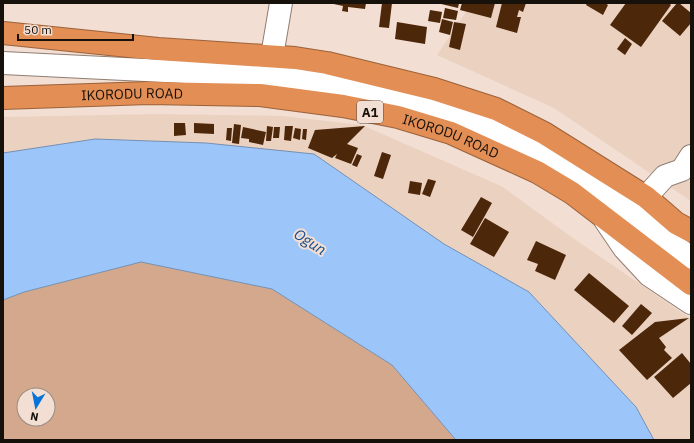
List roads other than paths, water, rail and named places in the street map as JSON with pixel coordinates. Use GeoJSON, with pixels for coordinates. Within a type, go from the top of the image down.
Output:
{"type":"FeatureCollection","features":[{"type":"Feature","properties":{"kind":"highway"},"geometry":{"type":"LineString","coordinates":[[3,33],[158,49],[295,58],[342,66],[434,89],[496,109],[544,133],[646,197],[676,223],[691,231]]}},
{"type":"Feature","properties":{"kind":"highway","name":"IKORODU ROAD"},"geometry":{"type":"LineString","coordinates":[[3,98],[149,93],[260,95],[343,106],[398,117],[451,134],[536,172],[572,193],[691,284]]}},
{"type":"Feature","properties":{"kind":"street"},"geometry":{"type":"LineString","coordinates":[[272,56],[281,3]]}},
{"type":"Feature","properties":{"kind":"street"},"geometry":{"type":"LineString","coordinates":[[3,63],[288,76],[343,85],[399,97],[461,116],[520,141],[576,173],[625,207],[691,258]]}},
{"type":"Feature","properties":{"kind":"street"},"geometry":{"type":"LineString","coordinates":[[646,197],[665,176],[682,170],[691,156]]}},
{"type":"Feature","properties":{"kind":"street"},"geometry":{"type":"LineString","coordinates":[[602,216],[624,248],[650,275],[691,303]]}},
{"type":"Feature","properties":{"kind":"water","name":"Ogun"},"geometry":{"type":"Polygon","coordinates":[[[95,139],[206,143],[314,154],[444,244],[529,292],[636,407],[654,440],[456,440],[392,365],[272,289],[141,262],[24,292],[3,300],[3,153],[95,139]]]}}]}
